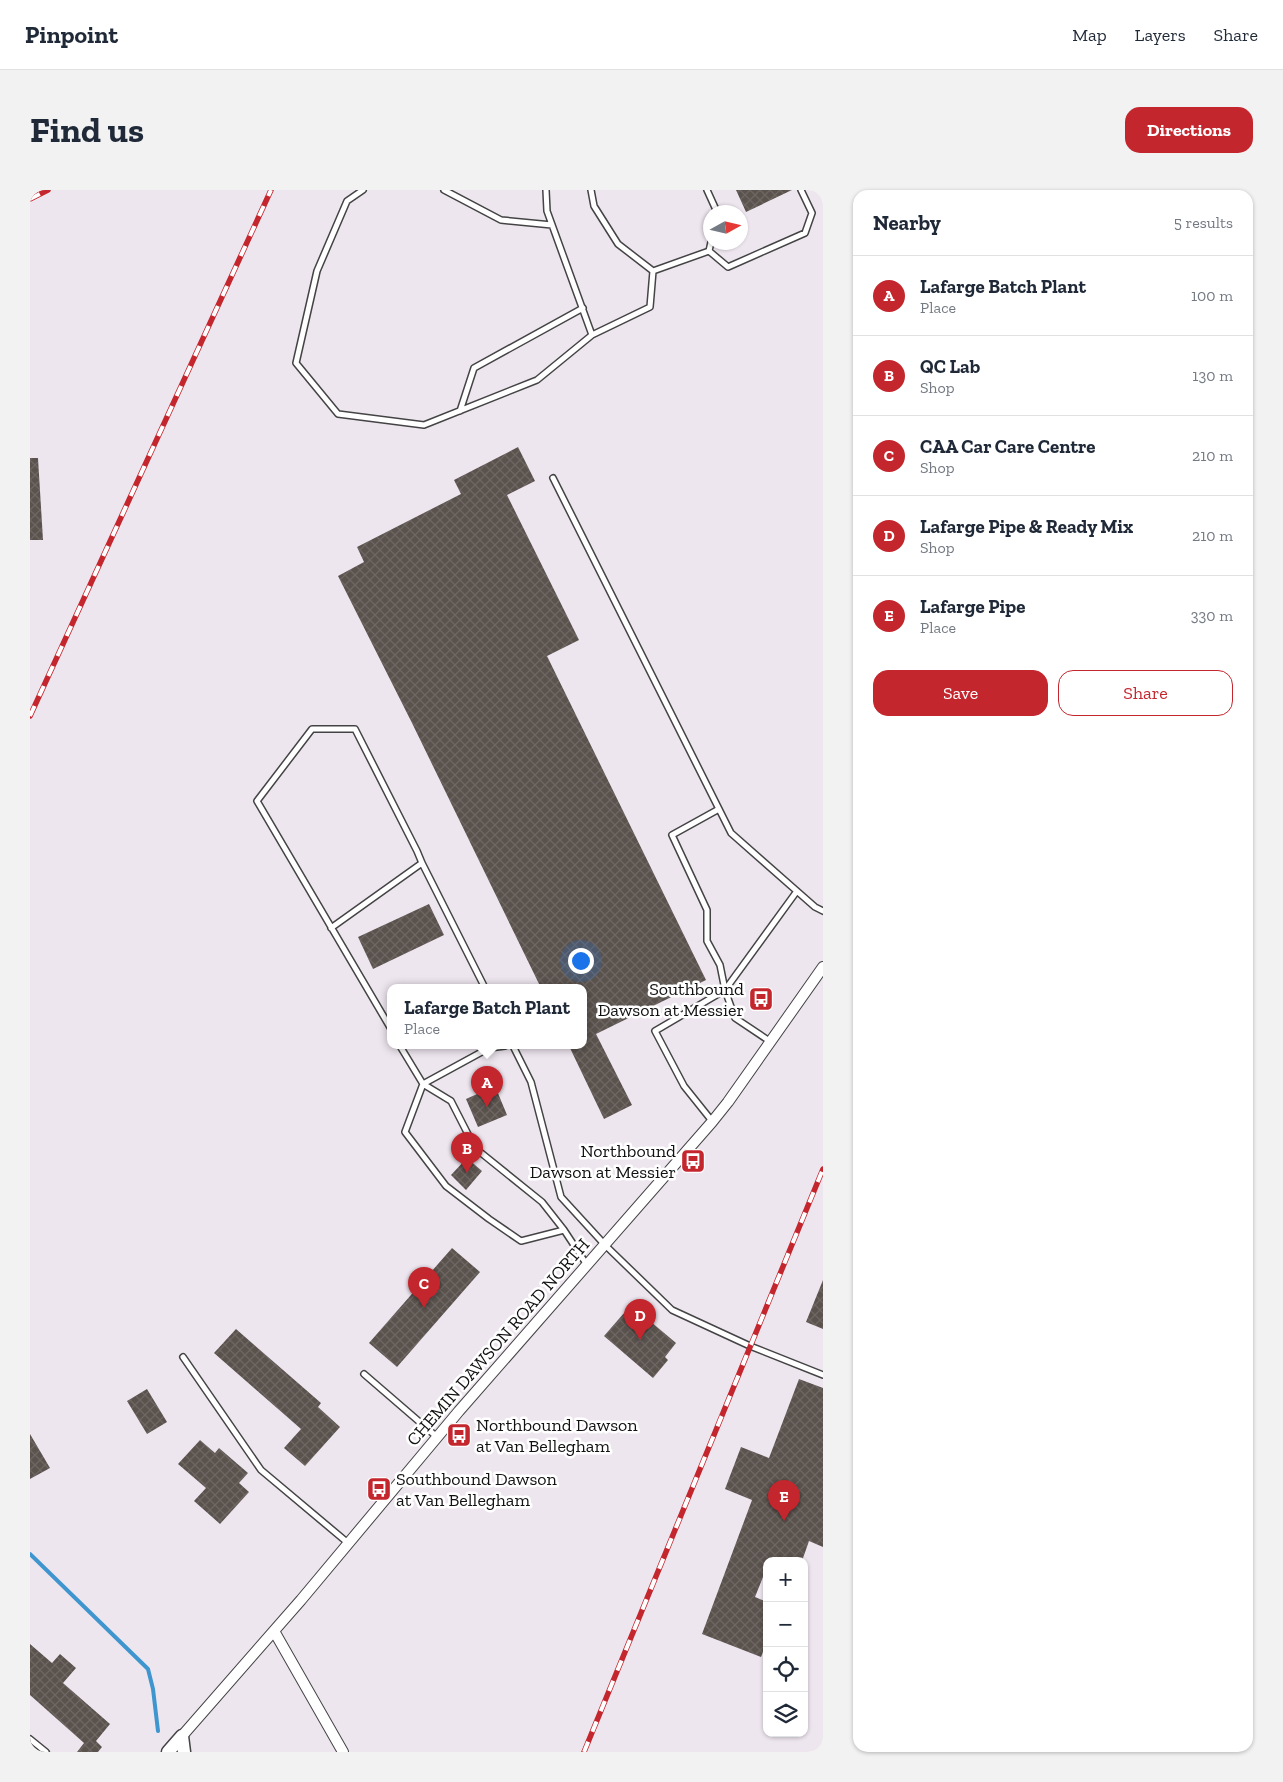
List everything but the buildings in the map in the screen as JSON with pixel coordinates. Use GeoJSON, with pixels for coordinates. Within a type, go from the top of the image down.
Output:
{"type":"FeatureCollection","features":[{"type":"Feature","properties":{"kind":"street","name":"CHEMIN DAWSON ROAD NORTH"},"geometry":{"type":"LineString","coordinates":[[168,1752],[274,1631],[587,1264],[712,1122],[771,1043],[823,967]]}},
{"type":"Feature","properties":{"kind":"street"},"geometry":{"type":"LineString","coordinates":[[274,1631],[343,1752]]}},
{"type":"Feature","properties":{"kind":"street"},"geometry":{"type":"LineString","coordinates":[[182,1736],[184,1752]]}},
{"type":"Feature","properties":{"kind":"lane"},"geometry":{"type":"LineString","coordinates":[[363,190],[346,200],[316,271],[296,363],[338,414],[424,425],[537,380],[592,335],[650,307],[653,271]]}},
{"type":"Feature","properties":{"kind":"lane"},"geometry":{"type":"LineString","coordinates":[[444,190],[501,220],[552,225]]}},
{"type":"Feature","properties":{"kind":"lane"},"geometry":{"type":"LineString","coordinates":[[546,190],[547,212],[592,335]]}},
{"type":"Feature","properties":{"kind":"lane"},"geometry":{"type":"LineString","coordinates":[[591,190],[594,206],[618,244],[653,271]]}},
{"type":"Feature","properties":{"kind":"lane"},"geometry":{"type":"LineString","coordinates":[[707,190],[714,205]]}},
{"type":"Feature","properties":{"kind":"lane"},"geometry":{"type":"LineString","coordinates":[[653,271],[709,251],[728,267],[806,233],[812,213],[802,190]]}},
{"type":"Feature","properties":{"kind":"lane"},"geometry":{"type":"LineString","coordinates":[[460,411],[474,368],[582,308]]}},
{"type":"Feature","properties":{"kind":"lane"},"geometry":{"type":"LineString","coordinates":[[553,478],[731,833],[815,907],[823,911]]}},
{"type":"Feature","properties":{"kind":"lane"},"geometry":{"type":"LineString","coordinates":[[387,1023],[257,801],[312,729],[355,729],[418,851],[422,863],[483,984]]}},
{"type":"Feature","properties":{"kind":"lane"},"geometry":{"type":"LineString","coordinates":[[720,809],[672,835],[707,910],[708,940],[720,965],[725,990],[736,1018],[771,1043]]}},
{"type":"Feature","properties":{"kind":"lane"},"geometry":{"type":"LineString","coordinates":[[331,928],[422,863]]}},
{"type":"Feature","properties":{"kind":"lane"},"geometry":{"type":"LineString","coordinates":[[712,1122],[684,1086],[655,1031],[725,990],[797,891]]}},
{"type":"Feature","properties":{"kind":"lane"},"geometry":{"type":"LineString","coordinates":[[402,1049],[423,1084],[451,1100],[475,1148],[542,1202],[587,1264]]}},
{"type":"Feature","properties":{"kind":"lane"},"geometry":{"type":"LineString","coordinates":[[487,1049],[423,1084],[405,1132],[446,1186],[521,1241],[564,1230]]}},
{"type":"Feature","properties":{"kind":"lane"},"geometry":{"type":"LineString","coordinates":[[514,1049],[531,1082],[561,1197],[605,1245],[672,1310],[750,1346],[823,1375]]}},
{"type":"Feature","properties":{"kind":"lane"},"geometry":{"type":"LineString","coordinates":[[183,1357],[261,1470],[348,1544]]}},
{"type":"Feature","properties":{"kind":"lane"},"geometry":{"type":"LineString","coordinates":[[364,1374],[437,1438]]}},
{"type":"Feature","properties":{"kind":"lane"},"geometry":{"type":"LineString","coordinates":[[30,1739],[46,1752]]}},
{"type":"Feature","properties":{"kind":"shaded area"},"geometry":{"type":"Polygon","coordinates":[[[48,190],[823,190],[823,1752],[30,1752],[30,199],[48,190]]]}},
{"type":"Feature","properties":{"kind":"waterway"},"geometry":{"type":"LineString","coordinates":[[30,1554],[148,1669],[153,1689],[158,1731]]}},
{"type":"Feature","properties":{"kind":"railway"},"geometry":{"type":"LineString","coordinates":[[30,199],[48,190]]}},
{"type":"Feature","properties":{"kind":"railway"},"geometry":{"type":"LineString","coordinates":[[30,716],[271,190]]}},
{"type":"Feature","properties":{"kind":"railway"},"geometry":{"type":"LineString","coordinates":[[584,1752],[823,1169]]}},
{"type":"Feature","properties":{"kind":"place","name":"Southbound Dawson at Messier"},"geometry":{"type":"Point","coordinates":[761,999]}},
{"type":"Feature","properties":{"kind":"place","name":"Lafarge Batch Plant"},"geometry":{"type":"Point","coordinates":[487,1107]}},
{"type":"Feature","properties":{"kind":"place","name":"Northbound Dawson at Messier"},"geometry":{"type":"Point","coordinates":[693,1161]}},
{"type":"Feature","properties":{"kind":"place","name":"QC Lab"},"geometry":{"type":"Point","coordinates":[467,1173]}},
{"type":"Feature","properties":{"kind":"place","name":"CAA Car Care Centre"},"geometry":{"type":"Point","coordinates":[424,1308]}},
{"type":"Feature","properties":{"kind":"place","name":"Lafarge Pipe & Ready Mix"},"geometry":{"type":"Point","coordinates":[640,1340]}},
{"type":"Feature","properties":{"kind":"place","name":"Northbound Dawson at Van Bellegham"},"geometry":{"type":"Point","coordinates":[459,1435]}},
{"type":"Feature","properties":{"kind":"place","name":"Southbound Dawson at Van Bellegham"},"geometry":{"type":"Point","coordinates":[379,1489]}},
{"type":"Feature","properties":{"kind":"place","name":"Lafarge Pipe"},"geometry":{"type":"Point","coordinates":[784,1521]}}]}
